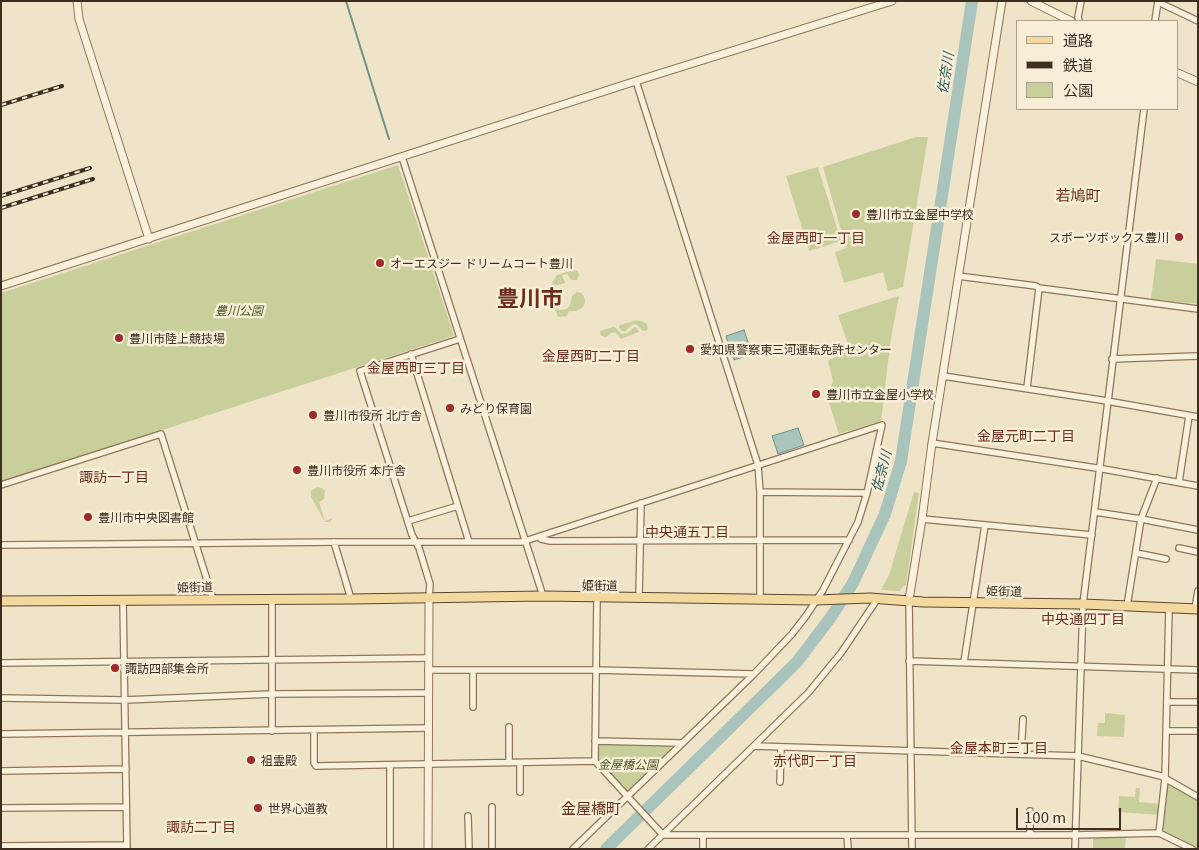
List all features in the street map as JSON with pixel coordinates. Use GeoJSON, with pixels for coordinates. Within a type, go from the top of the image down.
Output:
{"type":"FeatureCollection","features":[{"type":"Feature","properties":{"kind":"main road","name":"姫街道"},"geometry":{"type":"LineString","coordinates":[[1,601],[543,596],[816,600],[874,598],[973,603],[1083,604],[1196,609]]}},
{"type":"Feature","properties":{"kind":"street"},"geometry":{"type":"LineString","coordinates":[[77,1],[79,19],[149,239]]}},
{"type":"Feature","properties":{"kind":"street"},"geometry":{"type":"LineString","coordinates":[[1,286],[636,81],[892,1]]}},
{"type":"Feature","properties":{"kind":"street"},"geometry":{"type":"LineString","coordinates":[[912,849],[909,600],[1002,1]]}},
{"type":"Feature","properties":{"kind":"street"},"geometry":{"type":"LineString","coordinates":[[1030,1],[1069,20]]}},
{"type":"Feature","properties":{"kind":"street"},"geometry":{"type":"LineString","coordinates":[[1079,20],[1081,1]]}},
{"type":"Feature","properties":{"kind":"street"},"geometry":{"type":"LineString","coordinates":[[1155,20],[1158,1],[1198,21]]}},
{"type":"Feature","properties":{"kind":"street"},"geometry":{"type":"LineString","coordinates":[[1179,73],[1198,82]]}},
{"type":"Feature","properties":{"kind":"street"},"geometry":{"type":"LineString","coordinates":[[636,81],[758,465],[760,492],[760,599]]}},
{"type":"Feature","properties":{"kind":"street"},"geometry":{"type":"LineString","coordinates":[[1075,849],[1083,604],[1144,110]]}},
{"type":"Feature","properties":{"kind":"street"},"geometry":{"type":"LineString","coordinates":[[402,157],[543,596]]}},
{"type":"Feature","properties":{"kind":"street"},"geometry":{"type":"LineString","coordinates":[[958,276],[1198,309]]}},
{"type":"Feature","properties":{"kind":"street"},"geometry":{"type":"LineString","coordinates":[[1027,388],[1038,288]]}},
{"type":"Feature","properties":{"kind":"street"},"geometry":{"type":"LineString","coordinates":[[428,849],[430,584],[360,371],[460,339]]}},
{"type":"Feature","properties":{"kind":"street"},"geometry":{"type":"LineString","coordinates":[[411,354],[469,542]]}},
{"type":"Feature","properties":{"kind":"street"},"geometry":{"type":"LineString","coordinates":[[1112,358],[1198,356]]}},
{"type":"Feature","properties":{"kind":"street"},"geometry":{"type":"LineString","coordinates":[[943,376],[1198,417]]}},
{"type":"Feature","properties":{"kind":"street"},"geometry":{"type":"LineString","coordinates":[[1179,482],[1189,416]]}},
{"type":"Feature","properties":{"kind":"street"},"geometry":{"type":"LineString","coordinates":[[1,545],[522,542],[882,425],[867,493],[858,522],[823,590],[792,634],[754,674],[574,849]]}},
{"type":"Feature","properties":{"kind":"street"},"geometry":{"type":"LineString","coordinates":[[1,485],[161,434],[213,599]]}},
{"type":"Feature","properties":{"kind":"street"},"geometry":{"type":"LineString","coordinates":[[932,443],[1198,486]]}},
{"type":"Feature","properties":{"kind":"street"},"geometry":{"type":"LineString","coordinates":[[1127,606],[1141,519],[1157,478]]}},
{"type":"Feature","properties":{"kind":"street"},"geometry":{"type":"LineString","coordinates":[[760,492],[867,493]]}},
{"type":"Feature","properties":{"kind":"street"},"geometry":{"type":"LineString","coordinates":[[639,598],[641,503]]}},
{"type":"Feature","properties":{"kind":"street"},"geometry":{"type":"LineString","coordinates":[[408,521],[458,506]]}},
{"type":"Feature","properties":{"kind":"street"},"geometry":{"type":"LineString","coordinates":[[1095,512],[1198,530]]}},
{"type":"Feature","properties":{"kind":"street"},"geometry":{"type":"LineString","coordinates":[[922,519],[1092,535]]}},
{"type":"Feature","properties":{"kind":"street"},"geometry":{"type":"LineString","coordinates":[[964,662],[985,525]]}},
{"type":"Feature","properties":{"kind":"street"},"geometry":{"type":"LineString","coordinates":[[539,537],[541,540],[550,541],[849,540]]}},
{"type":"Feature","properties":{"kind":"street"},"geometry":{"type":"LineString","coordinates":[[334,542],[351,599]]}},
{"type":"Feature","properties":{"kind":"street"},"geometry":{"type":"LineString","coordinates":[[1179,548],[1198,552]]}},
{"type":"Feature","properties":{"kind":"street"},"geometry":{"type":"LineString","coordinates":[[1136,553],[1166,559]]}},
{"type":"Feature","properties":{"kind":"street"},"geometry":{"type":"LineString","coordinates":[[1196,609],[1198,591]]}},
{"type":"Feature","properties":{"kind":"street"},"geometry":{"type":"LineString","coordinates":[[596,598],[594,761],[663,835],[1159,834],[1192,849]]}},
{"type":"Feature","properties":{"kind":"street"},"geometry":{"type":"LineString","coordinates":[[648,849],[818,682],[841,653],[874,598]]}},
{"type":"Feature","properties":{"kind":"street"},"geometry":{"type":"LineString","coordinates":[[272,599],[272,731]]}},
{"type":"Feature","properties":{"kind":"street"},"geometry":{"type":"LineString","coordinates":[[1,846],[127,847],[123,600]]}},
{"type":"Feature","properties":{"kind":"street"},"geometry":{"type":"LineString","coordinates":[[1159,834],[1165,778],[1169,608]]}},
{"type":"Feature","properties":{"kind":"street"},"geometry":{"type":"LineString","coordinates":[[1,663],[428,658]]}},
{"type":"Feature","properties":{"kind":"street"},"geometry":{"type":"LineString","coordinates":[[909,661],[1198,670]]}},
{"type":"Feature","properties":{"kind":"street"},"geometry":{"type":"LineString","coordinates":[[428,670],[595,670],[754,674]]}},
{"type":"Feature","properties":{"kind":"street"},"geometry":{"type":"LineString","coordinates":[[473,670],[473,707]]}},
{"type":"Feature","properties":{"kind":"street"},"geometry":{"type":"LineString","coordinates":[[1,698],[124,700],[272,694],[428,693]]}},
{"type":"Feature","properties":{"kind":"street"},"geometry":{"type":"LineString","coordinates":[[1168,702],[1198,702]]}},
{"type":"Feature","properties":{"kind":"street"},"geometry":{"type":"LineString","coordinates":[[1021,754],[1022,719]]}},
{"type":"Feature","properties":{"kind":"street"},"geometry":{"type":"LineString","coordinates":[[509,727],[509,763]]}},
{"type":"Feature","properties":{"kind":"street"},"geometry":{"type":"LineString","coordinates":[[1,734],[428,728]]}},
{"type":"Feature","properties":{"kind":"street"},"geometry":{"type":"LineString","coordinates":[[314,730],[314,764],[316,766],[594,761]]}},
{"type":"Feature","properties":{"kind":"street"},"geometry":{"type":"LineString","coordinates":[[1167,730],[1198,731]]}},
{"type":"Feature","properties":{"kind":"street"},"geometry":{"type":"LineString","coordinates":[[595,741],[681,743]]}},
{"type":"Feature","properties":{"kind":"street"},"geometry":{"type":"LineString","coordinates":[[754,746],[1078,756],[1165,778],[1198,797]]}},
{"type":"Feature","properties":{"kind":"street"},"geometry":{"type":"LineString","coordinates":[[780,747],[780,782]]}},
{"type":"Feature","properties":{"kind":"street"},"geometry":{"type":"LineString","coordinates":[[520,763],[520,792]]}},
{"type":"Feature","properties":{"kind":"street"},"geometry":{"type":"LineString","coordinates":[[390,765],[390,849]]}},
{"type":"Feature","properties":{"kind":"street"},"geometry":{"type":"LineString","coordinates":[[1,771],[126,769]]}},
{"type":"Feature","properties":{"kind":"street"},"geometry":{"type":"LineString","coordinates":[[1,808],[126,807]]}},
{"type":"Feature","properties":{"kind":"street"},"geometry":{"type":"LineString","coordinates":[[492,807],[492,849]]}},
{"type":"Feature","properties":{"kind":"street"},"geometry":{"type":"LineString","coordinates":[[1030,811],[1030,835]]}},
{"type":"Feature","properties":{"kind":"street"},"geometry":{"type":"LineString","coordinates":[[468,816],[469,849]]}},
{"type":"Feature","properties":{"kind":"street"},"geometry":{"type":"LineString","coordinates":[[702,835],[703,849]]}},
{"type":"Feature","properties":{"kind":"street"},"geometry":{"type":"LineString","coordinates":[[848,835],[848,849]]}},
{"type":"Feature","properties":{"kind":"green space"},"geometry":{"type":"Polygon","coordinates":[[[916,137],[928,137],[903,287],[888,291],[883,272],[844,283],[835,252],[846,248],[823,167],[916,137]]]}},
{"type":"Feature","properties":{"kind":"green space","name":"豊川公園"},"geometry":{"type":"Polygon","coordinates":[[[398,165],[454,336],[1,482],[1,293],[398,165]]]}},
{"type":"Feature","properties":{"kind":"green space"},"geometry":{"type":"Polygon","coordinates":[[[818,167],[841,241],[809,251],[786,176],[818,167]]]}},
{"type":"Feature","properties":{"kind":"green space"},"geometry":{"type":"Polygon","coordinates":[[[1156,259],[1198,264],[1198,304],[1151,299],[1156,259]]]}},
{"type":"Feature","properties":{"kind":"green space"},"geometry":{"type":"Polygon","coordinates":[[[573,270],[579,274],[577,280],[571,280],[567,274],[562,275],[565,283],[551,287],[557,275],[573,270]]]}},
{"type":"Feature","properties":{"kind":"green space"},"geometry":{"type":"Polygon","coordinates":[[[577,292],[584,296],[585,302],[583,307],[576,311],[569,311],[567,316],[558,317],[554,306],[559,310],[567,309],[572,296],[577,292]]]}},
{"type":"Feature","properties":{"kind":"green space"},"geometry":{"type":"Polygon","coordinates":[[[899,296],[891,338],[881,421],[839,434],[827,397],[833,381],[828,361],[833,358],[836,348],[848,344],[838,315],[899,296]]]}},
{"type":"Feature","properties":{"kind":"green space"},"geometry":{"type":"Polygon","coordinates":[[[637,320],[646,323],[647,330],[643,331],[636,324],[625,331],[619,328],[620,325],[637,320]]]}},
{"type":"Feature","properties":{"kind":"green space"},"geometry":{"type":"Polygon","coordinates":[[[613,327],[621,334],[628,333],[634,327],[639,332],[621,339],[615,332],[606,337],[601,336],[600,331],[613,327]]]}},
{"type":"Feature","properties":{"kind":"green space"},"geometry":{"type":"Polygon","coordinates":[[[317,487],[325,491],[324,499],[319,502],[325,521],[333,518],[330,522],[325,522],[311,497],[311,491],[317,487]]]}},
{"type":"Feature","properties":{"kind":"green space"},"geometry":{"type":"Polygon","coordinates":[[[914,492],[919,493],[906,585],[900,591],[881,590],[889,575],[914,492]]]}},
{"type":"Feature","properties":{"kind":"green space"},"geometry":{"type":"Polygon","coordinates":[[[1105,713],[1125,715],[1124,737],[1097,736],[1098,723],[1105,723],[1105,713]]]}},
{"type":"Feature","properties":{"kind":"green space","name":"金屋橋公園"},"geometry":{"type":"Polygon","coordinates":[[[600,744],[671,746],[671,749],[626,791],[598,761],[598,746],[600,744]]]}},
{"type":"Feature","properties":{"kind":"green space"},"geometry":{"type":"Polygon","coordinates":[[[1170,783],[1198,800],[1198,849],[1163,834],[1166,785],[1170,783]]]}},
{"type":"Feature","properties":{"kind":"green space"},"geometry":{"type":"Polygon","coordinates":[[[1136,788],[1140,788],[1139,802],[1161,804],[1160,815],[1118,812],[1119,796],[1135,797],[1136,788]]]}},
{"type":"Feature","properties":{"kind":"green space"},"geometry":{"type":"Polygon","coordinates":[[[1126,836],[1125,849],[1093,849],[1093,837],[1126,836]]]}},
{"type":"Feature","properties":{"kind":"water"},"geometry":{"type":"Polygon","coordinates":[[[744,330],[752,354],[734,360],[726,336],[744,330]]]}},
{"type":"Feature","properties":{"kind":"water"},"geometry":{"type":"Polygon","coordinates":[[[798,428],[804,445],[778,454],[772,436],[798,428]]]}},
{"type":"Feature","properties":{"kind":"waterway"},"geometry":{"type":"LineString","coordinates":[[346,1],[389,139]]}},
{"type":"Feature","properties":{"kind":"waterway","name":"佐奈川"},"geometry":{"type":"LineString","coordinates":[[606,849],[797,662],[831,617],[853,583],[885,514],[901,461],[972,1]]}},
{"type":"Feature","properties":{"kind":"railway"},"geometry":{"type":"LineString","coordinates":[[1,105],[62,86]]}},
{"type":"Feature","properties":{"kind":"railway"},"geometry":{"type":"LineString","coordinates":[[1,196],[90,168]]}},
{"type":"Feature","properties":{"kind":"railway"},"geometry":{"type":"LineString","coordinates":[[1,208],[93,179]]}},
{"type":"Feature","properties":{"kind":"place","name":"豊川市立金屋中学校"},"geometry":{"type":"Point","coordinates":[856,214]}},
{"type":"Feature","properties":{"kind":"place","name":"スポーツボックス豊川"},"geometry":{"type":"Point","coordinates":[1179,237]}},
{"type":"Feature","properties":{"kind":"place","name":"オーエスジー ドリームコート豊川"},"geometry":{"type":"Point","coordinates":[380,263]}},
{"type":"Feature","properties":{"kind":"place","name":"豊川市陸上競技場"},"geometry":{"type":"Point","coordinates":[119,338]}},
{"type":"Feature","properties":{"kind":"place","name":"愛知県警察東三河運転免許センター"},"geometry":{"type":"Point","coordinates":[690,349]}},
{"type":"Feature","properties":{"kind":"place","name":"豊川市立金屋小学校"},"geometry":{"type":"Point","coordinates":[816,394]}},
{"type":"Feature","properties":{"kind":"place","name":"みどり保育園"},"geometry":{"type":"Point","coordinates":[450,408]}},
{"type":"Feature","properties":{"kind":"place","name":"豊川市役所 北庁舎"},"geometry":{"type":"Point","coordinates":[313,415]}},
{"type":"Feature","properties":{"kind":"place","name":"豊川市役所 本庁舎"},"geometry":{"type":"Point","coordinates":[297,470]}},
{"type":"Feature","properties":{"kind":"place","name":"豊川市中央図書館"},"geometry":{"type":"Point","coordinates":[88,517]}},
{"type":"Feature","properties":{"kind":"place","name":"諏訪四部集会所"},"geometry":{"type":"Point","coordinates":[115,668]}},
{"type":"Feature","properties":{"kind":"place","name":"祖霊殿"},"geometry":{"type":"Point","coordinates":[251,760]}},
{"type":"Feature","properties":{"kind":"place","name":"世界心道教"},"geometry":{"type":"Point","coordinates":[258,808]}},
{"type":"Feature","properties":{"kind":"district","name":"若鳩町"},"geometry":{"type":"Point","coordinates":[1078,195]}},
{"type":"Feature","properties":{"kind":"district","name":"金屋西町一丁目"},"geometry":{"type":"Point","coordinates":[816,238]}},
{"type":"Feature","properties":{"kind":"district","name":"豊川市"},"geometry":{"type":"Point","coordinates":[530,298]}},
{"type":"Feature","properties":{"kind":"district","name":"金屋西町二丁目"},"geometry":{"type":"Point","coordinates":[591,356]}},
{"type":"Feature","properties":{"kind":"district","name":"金屋西町三丁目"},"geometry":{"type":"Point","coordinates":[416,368]}},
{"type":"Feature","properties":{"kind":"district","name":"金屋元町二丁目"},"geometry":{"type":"Point","coordinates":[1026,436]}},
{"type":"Feature","properties":{"kind":"district","name":"諏訪一丁目"},"geometry":{"type":"Point","coordinates":[114,477]}},
{"type":"Feature","properties":{"kind":"district","name":"中央通五丁目"},"geometry":{"type":"Point","coordinates":[687,532]}},
{"type":"Feature","properties":{"kind":"district","name":"中央通四丁目"},"geometry":{"type":"Point","coordinates":[1083,619]}},
{"type":"Feature","properties":{"kind":"district","name":"金屋本町三丁目"},"geometry":{"type":"Point","coordinates":[999,748]}},
{"type":"Feature","properties":{"kind":"district","name":"赤代町一丁目"},"geometry":{"type":"Point","coordinates":[815,761]}},
{"type":"Feature","properties":{"kind":"district","name":"金屋橋町"},"geometry":{"type":"Point","coordinates":[591,808]}},
{"type":"Feature","properties":{"kind":"district","name":"諏訪二丁目"},"geometry":{"type":"Point","coordinates":[201,827]}}]}
